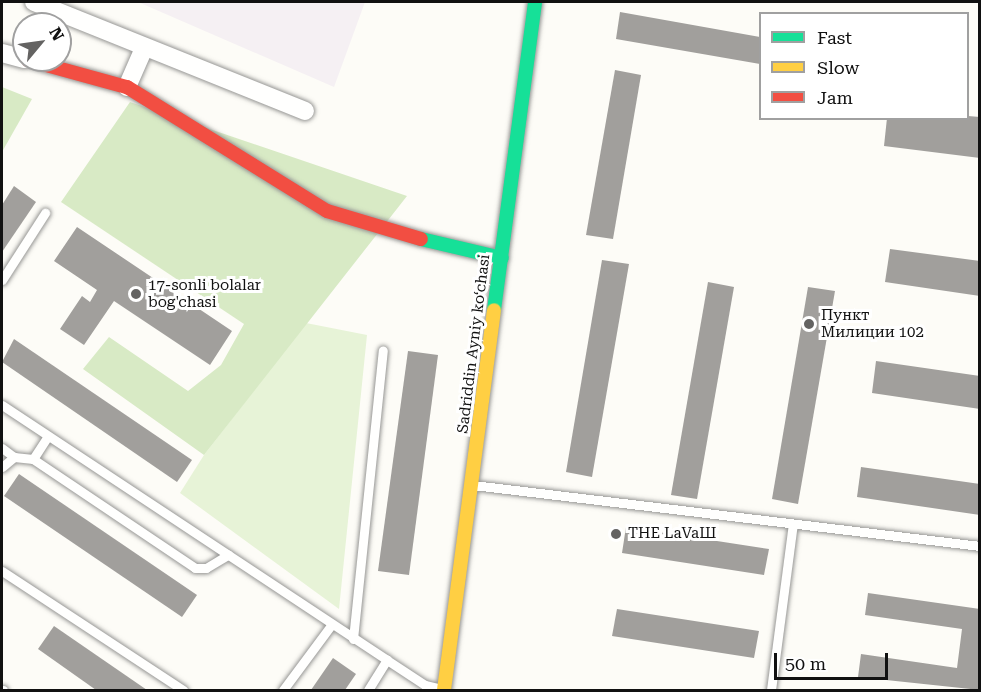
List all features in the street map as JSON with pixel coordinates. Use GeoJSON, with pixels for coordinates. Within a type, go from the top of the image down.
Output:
{"type":"FeatureCollection","features":[{"type":"Feature","properties":{"kind":"street"},"geometry":{"type":"LineString","coordinates":[[34,2],[305,111]]}},
{"type":"Feature","properties":{"kind":"street","name":"Sadriddin Ayniy ko‘chasi"},"geometry":{"type":"LineString","coordinates":[[444,690],[535,2]]}},
{"type":"Feature","properties":{"kind":"street"},"geometry":{"type":"LineString","coordinates":[[127,87],[144,48]]}},
{"type":"Feature","properties":{"kind":"street"},"geometry":{"type":"LineString","coordinates":[[71,72],[127,87],[327,211],[457,250],[501,258]]}},
{"type":"Feature","properties":{"kind":"lane"},"geometry":{"type":"LineString","coordinates":[[2,280],[45,213]]}},
{"type":"Feature","properties":{"kind":"lane"},"geometry":{"type":"LineString","coordinates":[[353,639],[383,351]]}},
{"type":"Feature","properties":{"kind":"lane"},"geometry":{"type":"LineString","coordinates":[[2,405],[353,639],[426,685],[444,690]]}},
{"type":"Feature","properties":{"kind":"lane"},"geometry":{"type":"LineString","coordinates":[[33,459],[48,436]]}},
{"type":"Feature","properties":{"kind":"lane"},"geometry":{"type":"LineString","coordinates":[[2,448],[14,457],[33,459],[195,568],[206,568],[228,555]]}},
{"type":"Feature","properties":{"kind":"lane"},"geometry":{"type":"LineString","coordinates":[[2,467],[14,457]]}},
{"type":"Feature","properties":{"kind":"lane"},"geometry":{"type":"LineString","coordinates":[[472,485],[980,546]]}},
{"type":"Feature","properties":{"kind":"lane"},"geometry":{"type":"LineString","coordinates":[[771,690],[793,524]]}},
{"type":"Feature","properties":{"kind":"lane"},"geometry":{"type":"LineString","coordinates":[[2,571],[183,690]]}},
{"type":"Feature","properties":{"kind":"lane"},"geometry":{"type":"LineString","coordinates":[[284,690],[332,624]]}},
{"type":"Feature","properties":{"kind":"lane"},"geometry":{"type":"LineString","coordinates":[[368,690],[387,660]]}},
{"type":"Feature","properties":{"kind":"shaded area"},"geometry":{"type":"Polygon","coordinates":[[[138,2],[365,2],[334,87],[138,2]]]}},
{"type":"Feature","properties":{"kind":"green space"},"geometry":{"type":"Polygon","coordinates":[[[2,87],[32,99],[2,152],[2,87]]]}},
{"type":"Feature","properties":{"kind":"green space"},"geometry":{"type":"Polygon","coordinates":[[[130,102],[407,196],[204,455],[83,369],[109,337],[188,391],[221,365],[244,324],[61,202],[130,102]]]}},
{"type":"Feature","properties":{"kind":"green space"},"geometry":{"type":"Polygon","coordinates":[[[306,323],[367,335],[339,609],[180,493],[204,455],[306,323]]]}},
{"type":"Feature","properties":{"kind":"building"},"geometry":{"type":"Polygon","coordinates":[[[620,12],[759,37],[759,64],[616,39],[620,12]]]}},
{"type":"Feature","properties":{"kind":"building"},"geometry":{"type":"Polygon","coordinates":[[[615,70],[641,75],[613,239],[586,235],[615,70]]]}},
{"type":"Feature","properties":{"kind":"building"},"geometry":{"type":"Polygon","coordinates":[[[969,116],[980,117],[980,158],[884,146],[887,120],[969,120],[969,116]]]}},
{"type":"Feature","properties":{"kind":"building"},"geometry":{"type":"Polygon","coordinates":[[[14,186],[36,202],[2,252],[2,205],[14,186]]]}},
{"type":"Feature","properties":{"kind":"building"},"geometry":{"type":"Polygon","coordinates":[[[77,227],[232,331],[210,365],[114,301],[84,345],[60,329],[82,296],[90,302],[97,290],[54,261],[77,227]]]}},
{"type":"Feature","properties":{"kind":"building"},"geometry":{"type":"Polygon","coordinates":[[[890,249],[980,261],[980,296],[885,282],[890,249]]]}},
{"type":"Feature","properties":{"kind":"building"},"geometry":{"type":"Polygon","coordinates":[[[602,260],[629,264],[592,477],[566,472],[602,260]]]}},
{"type":"Feature","properties":{"kind":"building"},"geometry":{"type":"Polygon","coordinates":[[[708,282],[734,287],[697,499],[671,495],[708,282]]]}},
{"type":"Feature","properties":{"kind":"building"},"geometry":{"type":"Polygon","coordinates":[[[808,287],[835,291],[798,504],[772,499],[808,287]]]}},
{"type":"Feature","properties":{"kind":"building"},"geometry":{"type":"Polygon","coordinates":[[[14,339],[192,460],[177,482],[2,362],[14,339]]]}},
{"type":"Feature","properties":{"kind":"building"},"geometry":{"type":"Polygon","coordinates":[[[408,351],[438,355],[409,575],[378,571],[408,351]]]}},
{"type":"Feature","properties":{"kind":"building"},"geometry":{"type":"Polygon","coordinates":[[[876,361],[980,376],[980,409],[872,393],[876,361]]]}},
{"type":"Feature","properties":{"kind":"building"},"geometry":{"type":"Polygon","coordinates":[[[861,467],[980,484],[980,515],[857,497],[861,467]]]}},
{"type":"Feature","properties":{"kind":"building"},"geometry":{"type":"Polygon","coordinates":[[[19,474],[197,595],[182,617],[4,496],[19,474]]]}},
{"type":"Feature","properties":{"kind":"building"},"geometry":{"type":"Polygon","coordinates":[[[626,527],[769,549],[764,575],[622,553],[626,527]]]}},
{"type":"Feature","properties":{"kind":"building"},"geometry":{"type":"Polygon","coordinates":[[[868,593],[980,609],[980,690],[858,677],[861,654],[957,668],[962,629],[865,615],[868,593]]]}},
{"type":"Feature","properties":{"kind":"building"},"geometry":{"type":"Polygon","coordinates":[[[617,609],[759,631],[754,658],[612,636],[617,609]]]}},
{"type":"Feature","properties":{"kind":"building"},"geometry":{"type":"Polygon","coordinates":[[[54,626],[147,690],[96,690],[38,649],[54,626]]]}},
{"type":"Feature","properties":{"kind":"building"},"geometry":{"type":"Polygon","coordinates":[[[333,658],[356,674],[345,690],[311,690],[333,658]]]}},
{"type":"Feature","properties":{"kind":"traffic: fast"},"geometry":{"type":"LineString","coordinates":[[494,310],[535,2]]}},
{"type":"Feature","properties":{"kind":"traffic: fast"},"geometry":{"type":"LineString","coordinates":[[421,239],[502,258]]}},
{"type":"Feature","properties":{"kind":"traffic: slow"},"geometry":{"type":"LineString","coordinates":[[444,690],[494,310]]}},
{"type":"Feature","properties":{"kind":"traffic: jam"},"geometry":{"type":"LineString","coordinates":[[72,72],[127,87],[327,211],[421,239]]}},
{"type":"Feature","properties":{"kind":"place","name":"17-sonli bolalar bog'chasi"},"geometry":{"type":"Point","coordinates":[136,294]}},
{"type":"Feature","properties":{"kind":"place","name":"Пункт Милиции 102"},"geometry":{"type":"Point","coordinates":[809,324]}},
{"type":"Feature","properties":{"kind":"place","name":"THE LaVaШ"},"geometry":{"type":"Point","coordinates":[616,534]}}]}
